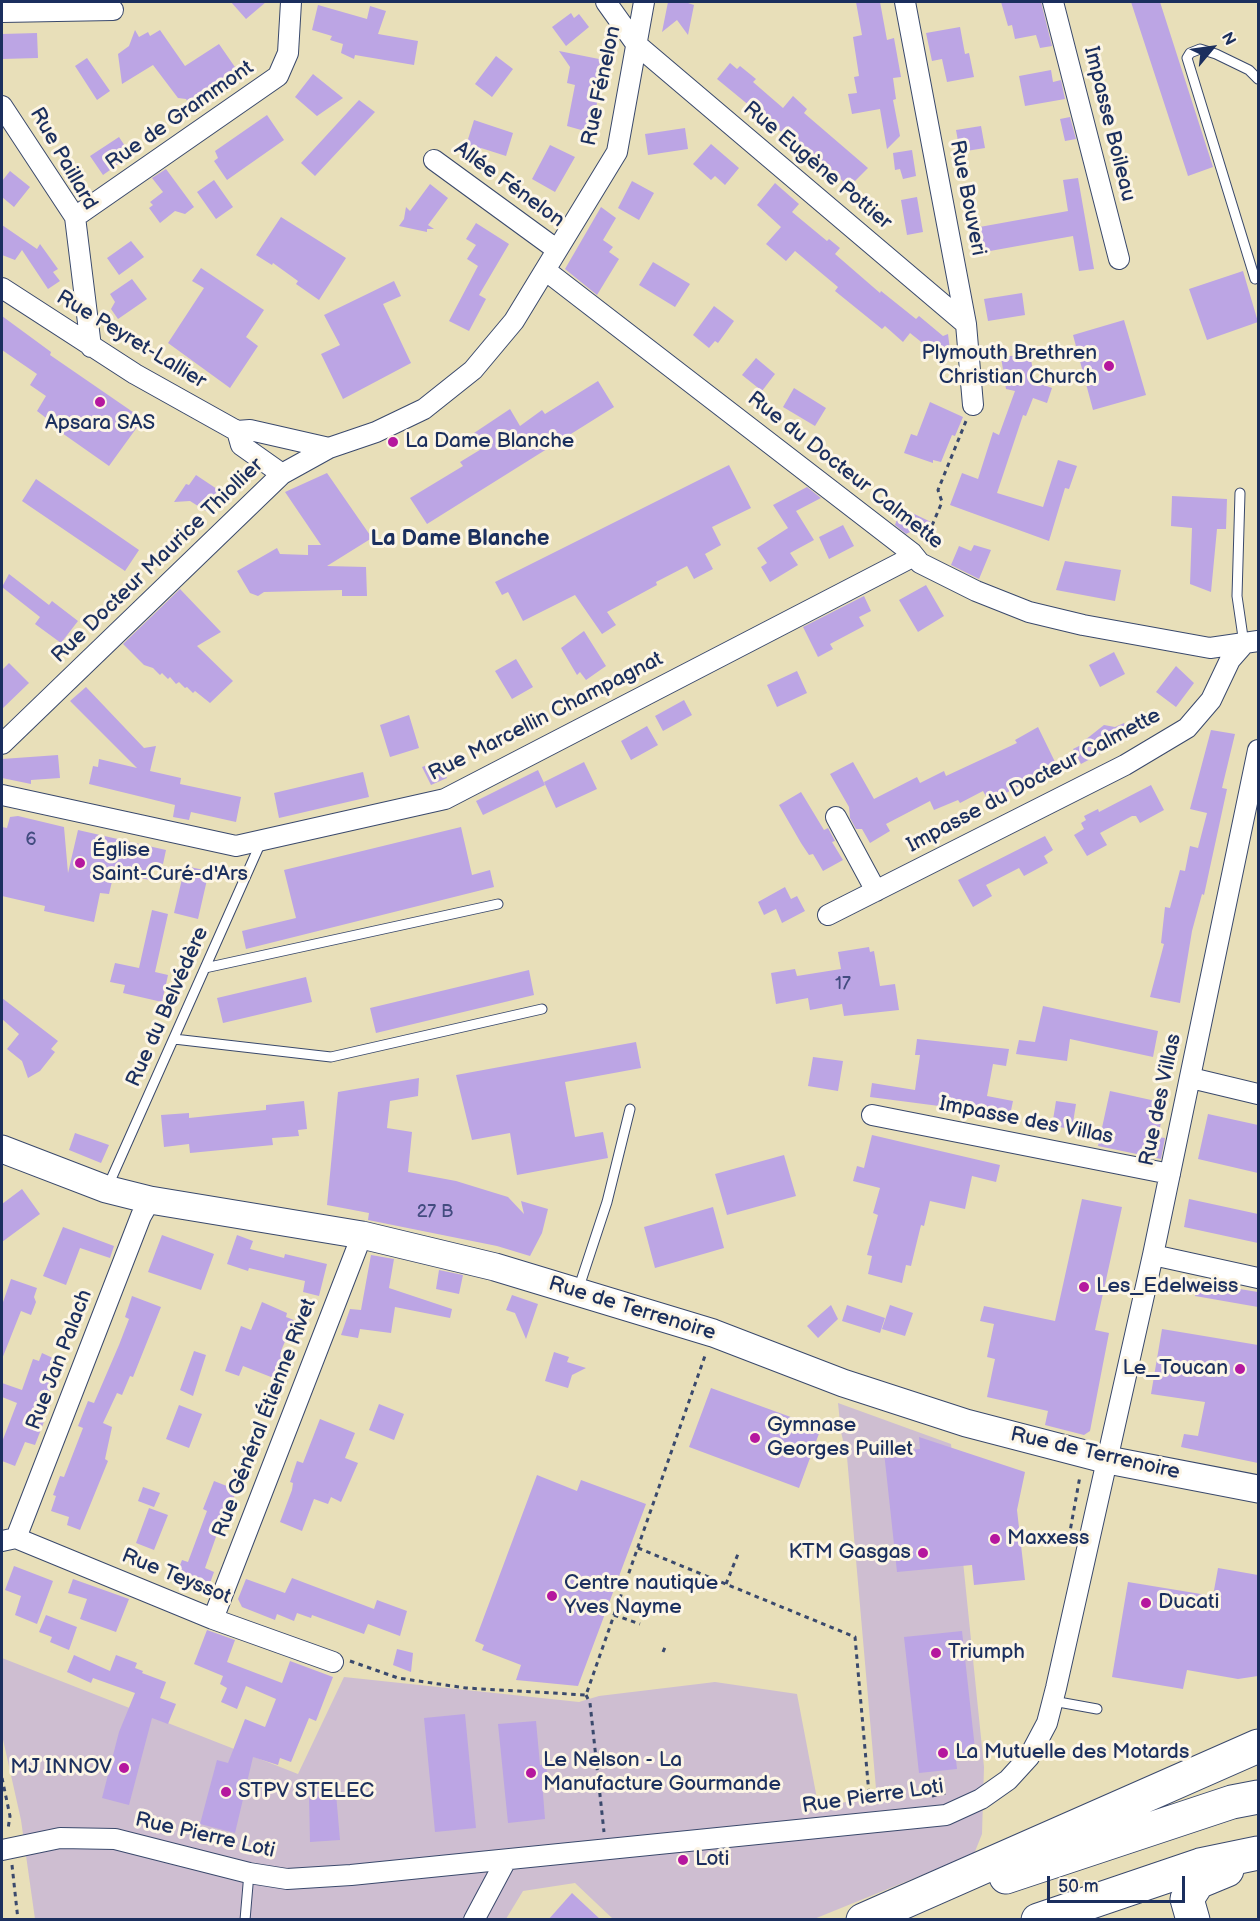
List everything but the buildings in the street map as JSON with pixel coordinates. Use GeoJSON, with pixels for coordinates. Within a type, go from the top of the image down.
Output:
{"type":"FeatureCollection","features":[{"type":"Feature","properties":{"kind":"highway"},"geometry":{"type":"LineString","coordinates":[[863,1920],[1258,1746]]}},
{"type":"Feature","properties":{"kind":"highway"},"geometry":{"type":"LineString","coordinates":[[888,1920],[1056,1859],[1232,1802],[1258,1797]]}},
{"type":"Feature","properties":{"kind":"highway"},"geometry":{"type":"LineString","coordinates":[[1038,1920],[1200,1865],[1258,1853]]}},
{"type":"Feature","properties":{"kind":"highway"},"geometry":{"type":"LineString","coordinates":[[1193,1920],[1186,1899],[1198,1882],[1258,1859]]}},
{"type":"Feature","properties":{"kind":"street","name":"Rue de Grammont"},"geometry":{"type":"LineString","coordinates":[[75,218],[278,76],[288,53],[291,2]]}},
{"type":"Feature","properties":{"kind":"street","name":"Rue Eugène Pottier"},"geometry":{"type":"LineString","coordinates":[[606,2],[636,44],[966,324]]}},
{"type":"Feature","properties":{"kind":"street","name":"Rue Fénelon"},"geometry":{"type":"LineString","coordinates":[[545,270],[617,152],[644,2]]}},
{"type":"Feature","properties":{"kind":"street","name":"Rue Bouveri"},"geometry":{"type":"LineString","coordinates":[[905,2],[966,324],[974,405]]}},
{"type":"Feature","properties":{"kind":"street","name":"Impasse Boileau"},"geometry":{"type":"LineString","coordinates":[[1053,2],[1119,259]]}},
{"type":"Feature","properties":{"kind":"street"},"geometry":{"type":"LineString","coordinates":[[2,12],[112,10]]}},
{"type":"Feature","properties":{"kind":"street","name":"Rue Paillard"},"geometry":{"type":"LineString","coordinates":[[2,106],[75,218],[91,347]]}},
{"type":"Feature","properties":{"kind":"street","name":"Allée Fénelon"},"geometry":{"type":"LineString","coordinates":[[434,160],[556,249]]}},
{"type":"Feature","properties":{"kind":"street","name":"Rue Docteur Maurice Thiollier"},"geometry":{"type":"LineString","coordinates":[[2,744],[282,474],[329,448],[406,419],[450,391],[473,370],[513,321],[545,270]]}},
{"type":"Feature","properties":{"kind":"street","name":"Rue du Docteur Calmette"},"geometry":{"type":"LineString","coordinates":[[545,270],[913,554],[920,563],[976,591],[1029,612],[1210,648],[1251,643]]}},
{"type":"Feature","properties":{"kind":"street","name":"Rue Peyret-Lallier"},"geometry":{"type":"LineString","coordinates":[[2,288],[91,347],[237,431],[250,430],[329,448]]}},
{"type":"Feature","properties":{"kind":"street","name":"Rue Peyret-Lallier"},"geometry":{"type":"LineString","coordinates":[[237,431],[241,445],[282,474]]}},
{"type":"Feature","properties":{"kind":"street","name":"Rue Marcellin Champagnat"},"geometry":{"type":"LineString","coordinates":[[2,795],[236,846],[445,799],[913,554]]}},
{"type":"Feature","properties":{"kind":"street","name":"Impasse du Docteur Calmette"},"geometry":{"type":"LineString","coordinates":[[828,915],[1125,765],[1186,728],[1210,700],[1230,660],[1251,643]]}},
{"type":"Feature","properties":{"kind":"street","name":"Rue des Villas"},"geometry":{"type":"LineString","coordinates":[[1096,1456],[1153,1255],[1258,750]]}},
{"type":"Feature","properties":{"kind":"street"},"geometry":{"type":"LineString","coordinates":[[836,817],[876,891]]}},
{"type":"Feature","properties":{"kind":"street"},"geometry":{"type":"LineString","coordinates":[[1191,1078],[1258,1094]]}},
{"type":"Feature","properties":{"kind":"street","name":"Impasse des Villas"},"geometry":{"type":"LineString","coordinates":[[872,1115],[1170,1174]]}},
{"type":"Feature","properties":{"kind":"street","name":"Rue de Terrenoire"},"geometry":{"type":"LineString","coordinates":[[2,1149],[106,1189],[150,1200],[362,1235],[495,1266],[712,1334],[843,1383],[966,1423],[1096,1456],[1258,1489]]}},
{"type":"Feature","properties":{"kind":"street","name":"Rue Jan Palach"},"geometry":{"type":"LineString","coordinates":[[9,1539],[141,1216],[150,1200]]}},
{"type":"Feature","properties":{"kind":"street","name":"Rue Général Étienne Rivet"},"geometry":{"type":"LineString","coordinates":[[213,1619],[362,1235]]}},
{"type":"Feature","properties":{"kind":"street"},"geometry":{"type":"LineString","coordinates":[[1153,1255],[1258,1278]]}},
{"type":"Feature","properties":{"kind":"street","name":"Rue Pierre Loti"},"geometry":{"type":"LineString","coordinates":[[2,1850],[60,1838],[115,1839],[249,1873],[287,1879],[506,1860],[605,1841],[946,1815],[981,1799],[1008,1780],[1029,1757],[1047,1723],[1088,1536],[1096,1456]]}},
{"type":"Feature","properties":{"kind":"street","name":"Rue Teyssot"},"geometry":{"type":"LineString","coordinates":[[9,1539],[213,1619],[333,1662]]}},
{"type":"Feature","properties":{"kind":"street"},"geometry":{"type":"LineString","coordinates":[[474,1920],[506,1860]]}},
{"type":"Feature","properties":{"kind":"lane"},"geometry":{"type":"LineString","coordinates":[[1255,279],[1187,58],[1190,53],[1200,49],[1249,70],[1258,79]]}},
{"type":"Feature","properties":{"kind":"lane"},"geometry":{"type":"LineString","coordinates":[[1240,493],[1237,596],[1251,643]]}},
{"type":"Feature","properties":{"kind":"lane","name":"Rue du Belvédère"},"geometry":{"type":"LineString","coordinates":[[106,1189],[262,840]]}},
{"type":"Feature","properties":{"kind":"lane"},"geometry":{"type":"LineString","coordinates":[[205,968],[498,904]]}},
{"type":"Feature","properties":{"kind":"lane"},"geometry":{"type":"LineString","coordinates":[[174,1039],[331,1057],[542,1009]]}},
{"type":"Feature","properties":{"kind":"lane"},"geometry":{"type":"LineString","coordinates":[[577,1292],[607,1202],[630,1109]]}},
{"type":"Feature","properties":{"kind":"lane"},"geometry":{"type":"LineString","coordinates":[[1053,1701],[1097,1709]]}},
{"type":"Feature","properties":{"kind":"lane"},"geometry":{"type":"LineString","coordinates":[[245,1920],[249,1873]]}},
{"type":"Feature","properties":{"kind":"path"},"geometry":{"type":"LineString","coordinates":[[913,554],[925,542],[942,502],[938,490],[974,405]]}},
{"type":"Feature","properties":{"kind":"path"},"geometry":{"type":"LineString","coordinates":[[605,1841],[590,1703],[586,1695],[712,1334]]}},
{"type":"Feature","properties":{"kind":"path"},"geometry":{"type":"LineString","coordinates":[[1067,1546],[1096,1456]]}},
{"type":"Feature","properties":{"kind":"path"},"geometry":{"type":"LineString","coordinates":[[638,1548],[855,1637],[870,1805]]}},
{"type":"Feature","properties":{"kind":"path"},"geometry":{"type":"LineString","coordinates":[[726,1584],[738,1554]]}},
{"type":"Feature","properties":{"kind":"path"},"geometry":{"type":"LineString","coordinates":[[614,1615],[640,1624]]}},
{"type":"Feature","properties":{"kind":"path"},"geometry":{"type":"LineString","coordinates":[[663,1652],[666,1645]]}},
{"type":"Feature","properties":{"kind":"path"},"geometry":{"type":"LineString","coordinates":[[354,1660],[398,1678],[466,1688],[586,1695]]}},
{"type":"Feature","properties":{"kind":"path"},"geometry":{"type":"LineString","coordinates":[[2,1778],[10,1816],[8,1828],[17,1826]]}},
{"type":"Feature","properties":{"kind":"path"},"geometry":{"type":"LineString","coordinates":[[930,1796],[952,1791]]}},
{"type":"Feature","properties":{"kind":"path"},"geometry":{"type":"LineString","coordinates":[[859,1806],[880,1804]]}},
{"type":"Feature","properties":{"kind":"path"},"geometry":{"type":"LineString","coordinates":[[605,1841],[615,1830]]}},
{"type":"Feature","properties":{"kind":"path"},"geometry":{"type":"LineString","coordinates":[[594,1832],[605,1841]]}},
{"type":"Feature","properties":{"kind":"path"},"geometry":{"type":"LineString","coordinates":[[12,1868],[18,1920]]}},
{"type":"Feature","properties":{"kind":"shaded area"},"geometry":{"type":"Polygon","coordinates":[[[838,1403],[951,1444],[984,1767],[982,1834],[974,1854],[814,1919],[613,1919],[575,1883],[523,1891],[506,1919],[35,1919],[21,1820],[2,1735],[2,1658],[298,1774],[344,1677],[579,1702],[599,1696],[715,1682],[797,1694],[818,1804],[877,1800],[847,1457],[841,1432],[838,1403]]]}},
{"type":"Feature","properties":{"kind":"place","name":"Plymouth Brethren Christian Church"},"geometry":{"type":"Point","coordinates":[1109,366]}},
{"type":"Feature","properties":{"kind":"place","name":"Apsara SAS"},"geometry":{"type":"Point","coordinates":[100,402]}},
{"type":"Feature","properties":{"kind":"place","name":"La Dame Blanche"},"geometry":{"type":"Point","coordinates":[393,442]}},
{"type":"Feature","properties":{"kind":"place","name":"Église Saint-Curé-d'Ars"},"geometry":{"type":"Point","coordinates":[80,863]}},
{"type":"Feature","properties":{"kind":"place","name":"Les_Edelweiss"},"geometry":{"type":"Point","coordinates":[1084,1287]}},
{"type":"Feature","properties":{"kind":"place","name":"Le_Toucan"},"geometry":{"type":"Point","coordinates":[1240,1369]}},
{"type":"Feature","properties":{"kind":"place","name":"Gymnase Georges Puillet"},"geometry":{"type":"Point","coordinates":[755,1438]}},
{"type":"Feature","properties":{"kind":"place","name":"Maxxess"},"geometry":{"type":"Point","coordinates":[995,1539]}},
{"type":"Feature","properties":{"kind":"place","name":"KTM Gasgas"},"geometry":{"type":"Point","coordinates":[923,1553]}},
{"type":"Feature","properties":{"kind":"place","name":"Centre nautique Yves Nayme"},"geometry":{"type":"Point","coordinates":[552,1596]}},
{"type":"Feature","properties":{"kind":"place","name":"Ducati"},"geometry":{"type":"Point","coordinates":[1146,1603]}},
{"type":"Feature","properties":{"kind":"place","name":"Triumph"},"geometry":{"type":"Point","coordinates":[936,1653]}},
{"type":"Feature","properties":{"kind":"place","name":"La Mutuelle des Motards"},"geometry":{"type":"Point","coordinates":[943,1753]}},
{"type":"Feature","properties":{"kind":"place","name":"MJ INNOV"},"geometry":{"type":"Point","coordinates":[124,1768]}},
{"type":"Feature","properties":{"kind":"place","name":"Le Nelson - La Manufacture Gourmande"},"geometry":{"type":"Point","coordinates":[531,1773]}},
{"type":"Feature","properties":{"kind":"place","name":"STPV STELEC"},"geometry":{"type":"Point","coordinates":[226,1792]}},
{"type":"Feature","properties":{"kind":"place","name":"Loti"},"geometry":{"type":"Point","coordinates":[683,1860]}},
{"type":"Feature","properties":{"kind":"district","name":"La Dame Blanche"},"geometry":{"type":"Point","coordinates":[460,539]}}]}
